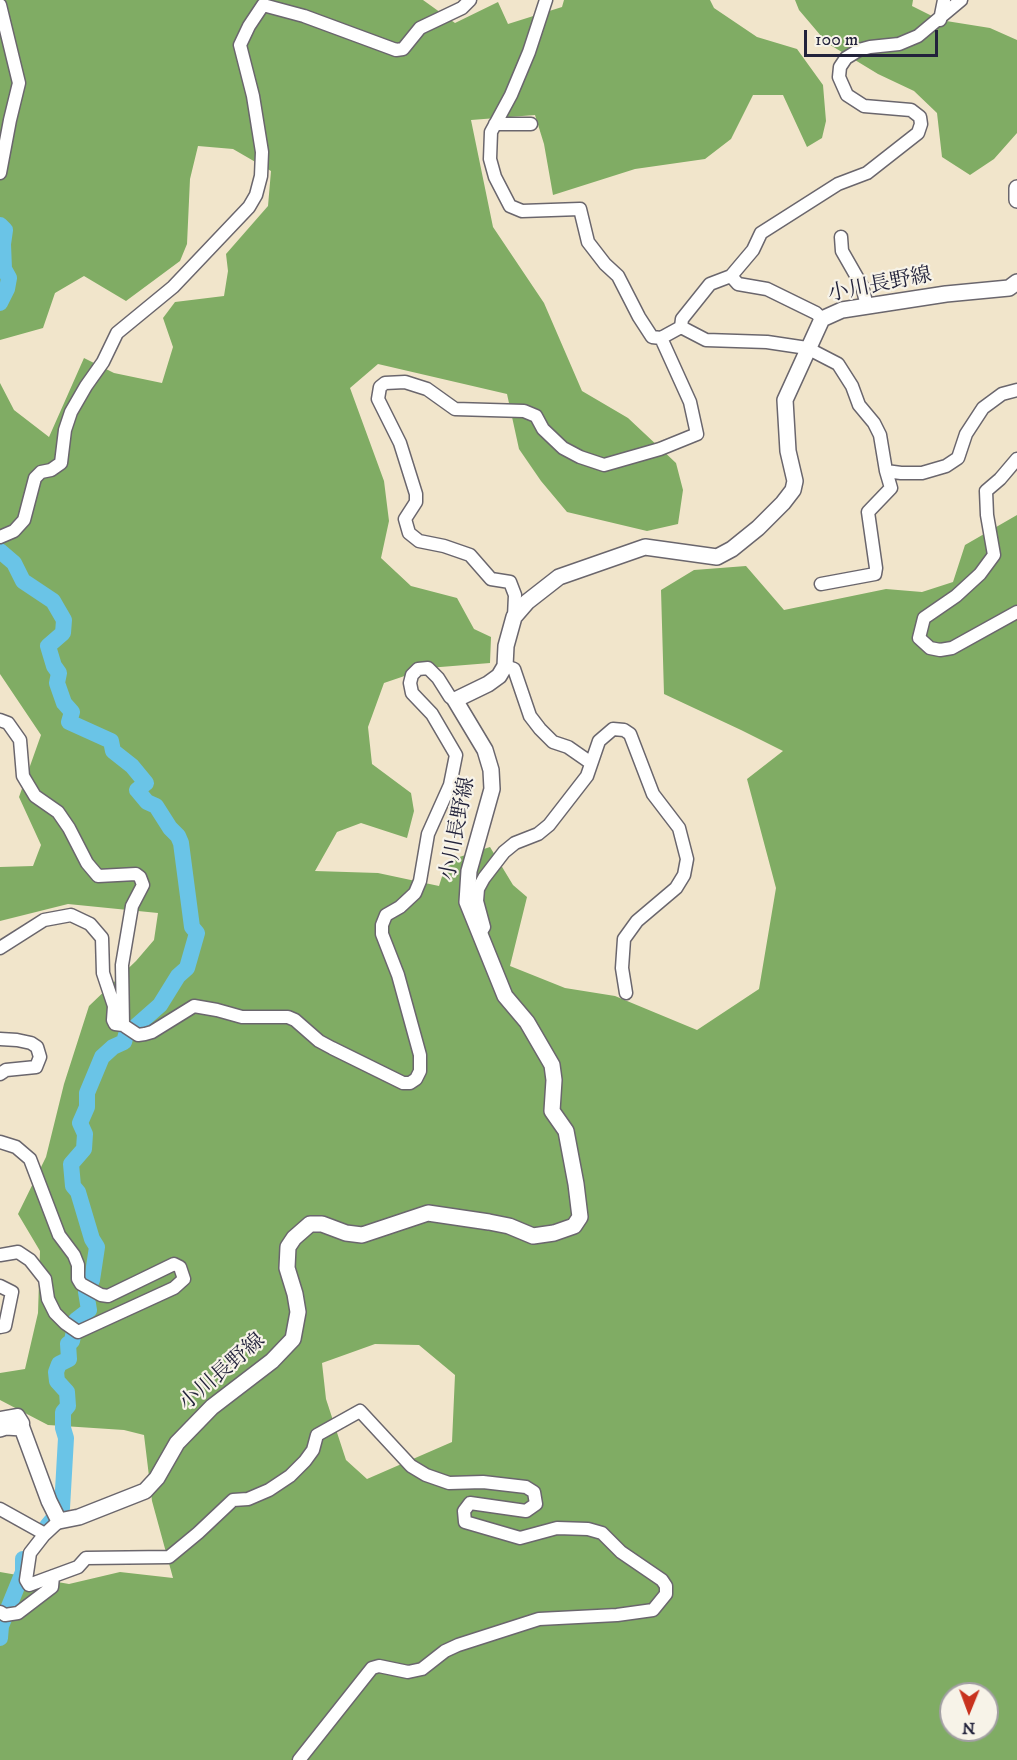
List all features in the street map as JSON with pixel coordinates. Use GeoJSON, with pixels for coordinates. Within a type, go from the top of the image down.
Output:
{"type":"FeatureCollection","features":[{"type":"Feature","properties":{"kind":"main road"},"geometry":{"type":"LineString","coordinates":[[1017,188],[1017,200]]}},
{"type":"Feature","properties":{"kind":"main road","name":"小川長野線"},"geometry":{"type":"LineString","coordinates":[[505,666],[506,646],[514,617],[527,602],[559,577],[645,547],[717,557],[732,549],[759,528],[793,490],[795,481],[788,451],[785,400],[822,319],[843,310],[946,294],[1009,288],[1017,282]]}},
{"type":"Feature","properties":{"kind":"main road"},"geometry":{"type":"LineString","coordinates":[[455,700],[488,684],[499,676],[505,666]]}},
{"type":"Feature","properties":{"kind":"main road","name":"小川長野線"},"geometry":{"type":"LineString","coordinates":[[59,1521],[79,1517],[145,1491],[157,1478],[177,1443],[212,1407],[272,1361],[293,1339],[298,1312],[295,1294],[286,1268],[288,1247],[294,1238],[310,1224],[322,1224],[346,1233],[362,1235],[429,1213],[489,1221],[533,1236],[554,1233],[574,1226],[580,1216],[566,1131],[552,1111],[554,1080],[552,1065],[527,1022],[505,996],[467,902],[476,840],[492,789],[491,770],[485,750],[455,700]]}},
{"type":"Feature","properties":{"kind":"main road"},"geometry":{"type":"LineString","coordinates":[[0,1429],[22,1428],[59,1521]]}},
{"type":"Feature","properties":{"kind":"street"},"geometry":{"type":"LineString","coordinates":[[0,537],[14,531],[24,520],[35,478],[41,472],[51,470],[61,463],[71,412],[117,333],[173,287],[249,207],[256,195],[261,176],[262,152],[253,96],[240,45],[249,26],[263,6],[304,16],[396,50],[403,49],[420,28],[462,8],[470,0]]}},
{"type":"Feature","properties":{"kind":"street"},"geometry":{"type":"LineString","coordinates":[[546,0],[529,52],[511,95],[491,132],[490,159],[495,177],[510,206],[522,211],[580,209],[588,242],[605,264],[618,276],[652,337],[661,338],[681,327]]}},
{"type":"Feature","properties":{"kind":"street"},"geometry":{"type":"LineString","coordinates":[[940,20],[944,0]]}},
{"type":"Feature","properties":{"kind":"street"},"geometry":{"type":"LineString","coordinates":[[681,327],[682,319],[710,285],[730,276],[753,250],[762,233],[838,184],[867,173],[918,132],[921,124],[920,117],[911,110],[864,106],[847,95],[839,77],[840,67],[853,53],[870,47],[890,46],[918,36],[940,20],[961,0]]}},
{"type":"Feature","properties":{"kind":"street"},"geometry":{"type":"LineString","coordinates":[[0,6],[19,83],[0,173]]}},
{"type":"Feature","properties":{"kind":"street"},"geometry":{"type":"LineString","coordinates":[[495,124],[531,124]]}},
{"type":"Feature","properties":{"kind":"street"},"geometry":{"type":"LineString","coordinates":[[841,237],[842,251],[862,286],[867,306]]}},
{"type":"Feature","properties":{"kind":"street"},"geometry":{"type":"LineString","coordinates":[[730,276],[738,284],[767,289],[816,313],[822,319]]}},
{"type":"Feature","properties":{"kind":"street"},"geometry":{"type":"LineString","coordinates":[[681,327],[706,340],[767,342],[807,348],[838,364],[852,386],[859,405],[874,423],[880,435],[891,488],[868,512],[875,574],[821,584]]}},
{"type":"Feature","properties":{"kind":"street"},"geometry":{"type":"LineString","coordinates":[[514,617],[515,594],[510,582],[491,579],[470,555],[444,546],[418,541],[409,533],[405,519],[416,502],[416,494],[400,443],[378,399],[380,387],[385,383],[405,382],[427,389],[455,409],[530,413],[536,416],[543,429],[563,448],[580,457],[604,465],[660,449],[697,434],[690,402],[661,338]]}},
{"type":"Feature","properties":{"kind":"street"},"geometry":{"type":"LineString","coordinates":[[886,471],[922,473],[946,466],[958,458],[966,434],[983,408],[1002,394],[1017,390]]}},
{"type":"Feature","properties":{"kind":"street"},"geometry":{"type":"LineString","coordinates":[[1017,459],[986,491],[987,515],[994,555],[980,574],[956,596],[924,618],[919,638],[930,648],[940,650],[952,648],[1017,612]]}},
{"type":"Feature","properties":{"kind":"street"},"geometry":{"type":"LineString","coordinates":[[505,666],[513,669],[530,716],[540,729],[553,742],[568,747],[591,763]]}},
{"type":"Feature","properties":{"kind":"street"},"geometry":{"type":"LineString","coordinates":[[0,948],[44,920],[71,915],[90,924],[102,938],[103,973],[114,1006],[113,1020],[115,1024],[123,1025],[131,1032],[138,1035],[152,1032],[194,1006],[242,1017],[288,1017],[295,1020],[319,1041],[394,1079],[410,1083],[416,1079],[420,1071],[420,1055],[398,975],[382,934],[382,924],[386,915],[400,907],[415,892],[420,880],[428,834],[450,785],[456,755],[432,714],[412,693],[411,675],[418,669],[428,668],[455,700]]}},
{"type":"Feature","properties":{"kind":"street"},"geometry":{"type":"LineString","coordinates":[[0,720],[8,723],[20,740],[23,776],[35,796],[57,812],[69,828],[87,863],[98,876],[136,874],[140,877],[143,885],[132,906],[122,965],[123,1025]]}},
{"type":"Feature","properties":{"kind":"street"},"geometry":{"type":"LineString","coordinates":[[480,934],[484,927],[477,901],[478,890],[484,878],[504,852],[515,843],[538,834],[549,825],[587,776],[599,741],[606,733],[613,729],[624,730],[630,734],[653,794],[679,828],[687,859],[684,875],[676,888],[637,921],[624,939],[622,968],[626,993]]}},
{"type":"Feature","properties":{"kind":"street"},"geometry":{"type":"LineString","coordinates":[[0,1039],[31,1043],[37,1047],[40,1058],[36,1067],[6,1070],[0,1074]]}},
{"type":"Feature","properties":{"kind":"street"},"geometry":{"type":"LineString","coordinates":[[0,1142],[16,1147],[30,1159],[58,1235],[74,1255],[81,1284],[100,1295],[108,1296],[174,1264],[180,1267],[184,1279],[174,1288],[78,1332],[55,1313],[48,1299],[45,1279],[30,1260],[18,1252],[0,1255]]}},
{"type":"Feature","properties":{"kind":"street"},"geometry":{"type":"LineString","coordinates":[[0,1286],[12,1292],[5,1326],[0,1327]]}},
{"type":"Feature","properties":{"kind":"street"},"geometry":{"type":"LineString","coordinates":[[59,1521],[30,1553],[26,1580],[29,1585],[78,1567],[86,1558],[169,1557],[233,1500],[248,1499],[269,1490],[290,1476],[313,1450],[317,1435],[360,1411],[411,1466],[432,1478],[449,1483],[483,1482],[526,1486],[534,1492],[536,1504],[526,1511],[470,1503],[464,1511],[465,1522],[520,1538],[557,1528],[588,1529],[602,1533],[621,1552],[662,1580],[666,1586],[666,1594],[653,1610],[617,1615],[539,1619],[458,1645],[415,1671],[408,1672],[380,1666],[372,1668],[299,1760]]}},
{"type":"Feature","properties":{"kind":"street"},"geometry":{"type":"LineString","coordinates":[[0,1418],[18,1415],[23,1424],[22,1428]]}},
{"type":"Feature","properties":{"kind":"street"},"geometry":{"type":"LineString","coordinates":[[0,1509],[45,1534]]}},
{"type":"Feature","properties":{"kind":"street"},"geometry":{"type":"LineString","coordinates":[[0,1612],[6,1615],[18,1613],[52,1587],[53,1576]]}},
{"type":"Feature","properties":{"kind":"green space"},"geometry":{"type":"Polygon","coordinates":[[[0,0],[423,0],[455,23],[498,2],[508,24],[562,7],[564,0],[710,0],[714,8],[757,37],[797,49],[823,85],[826,121],[822,138],[807,147],[783,95],[753,95],[731,139],[705,159],[635,169],[553,195],[544,144],[535,115],[471,120],[493,227],[544,303],[582,391],[628,418],[676,463],[683,490],[678,524],[647,531],[567,512],[541,481],[519,449],[507,394],[378,364],[350,388],[384,481],[389,521],[381,558],[411,586],[457,598],[474,629],[491,637],[490,663],[428,668],[384,683],[368,727],[372,764],[411,793],[414,811],[407,838],[361,823],[337,832],[315,871],[378,873],[439,886],[447,861],[490,847],[513,885],[527,897],[510,966],[565,988],[615,996],[697,1030],[759,989],[776,888],[747,779],[783,751],[664,694],[661,590],[694,570],[746,566],[784,610],[886,589],[922,592],[953,582],[965,545],[1017,515],[1017,1760],[0,1760],[0,1572],[69,1584],[120,1572],[173,1578],[152,1501],[144,1435],[124,1430],[48,1425],[0,1400],[0,1373],[25,1369],[38,1313],[40,1251],[18,1214],[46,1157],[64,1084],[89,1006],[136,961],[154,940],[158,913],[68,904],[0,921],[0,867],[33,866],[41,845],[19,797],[41,735],[0,674],[0,383],[14,410],[49,437],[84,358],[114,373],[162,383],[173,347],[163,318],[175,302],[224,296],[228,271],[226,254],[268,206],[271,171],[233,149],[198,146],[190,179],[187,244],[180,261],[126,301],[84,276],[55,293],[43,328],[0,340],[0,0]],[[375,1344],[322,1363],[326,1399],[346,1460],[367,1479],[452,1442],[455,1375],[419,1345],[375,1344]]]}},
{"type":"Feature","properties":{"kind":"green space"},"geometry":{"type":"Polygon","coordinates":[[[795,0],[913,0],[912,6],[940,20],[990,28],[1017,40],[1017,133],[994,159],[970,175],[942,157],[937,113],[914,91],[878,74],[827,43],[799,10],[795,0]]]}},
{"type":"Feature","properties":{"kind":"waterway"},"geometry":{"type":"LineString","coordinates":[[0,225],[5,230],[4,269],[9,278],[7,289],[0,303]]}},
{"type":"Feature","properties":{"kind":"waterway"},"geometry":{"type":"LineString","coordinates":[[0,551],[14,563],[23,581],[53,601],[64,620],[63,633],[48,646],[54,666],[59,673],[57,683],[64,703],[72,712],[69,722],[111,741],[113,751],[132,766],[146,783],[137,790],[147,802],[156,806],[178,836],[181,843],[192,927],[197,933],[187,968],[178,976],[160,1005],[126,1035],[124,1042],[113,1047],[102,1057],[87,1093],[87,1107],[80,1123],[85,1134],[84,1149],[71,1164],[73,1186],[78,1192],[92,1239],[97,1247],[92,1280],[86,1292],[89,1310],[76,1320],[72,1341],[68,1344],[69,1359],[59,1364],[56,1372],[57,1381],[67,1392],[68,1406],[63,1412],[63,1428],[66,1438],[62,1508],[47,1526]]}},
{"type":"Feature","properties":{"kind":"waterway"},"geometry":{"type":"LineString","coordinates":[[0,1638],[1,1626],[23,1572],[23,1559]]}}]}
